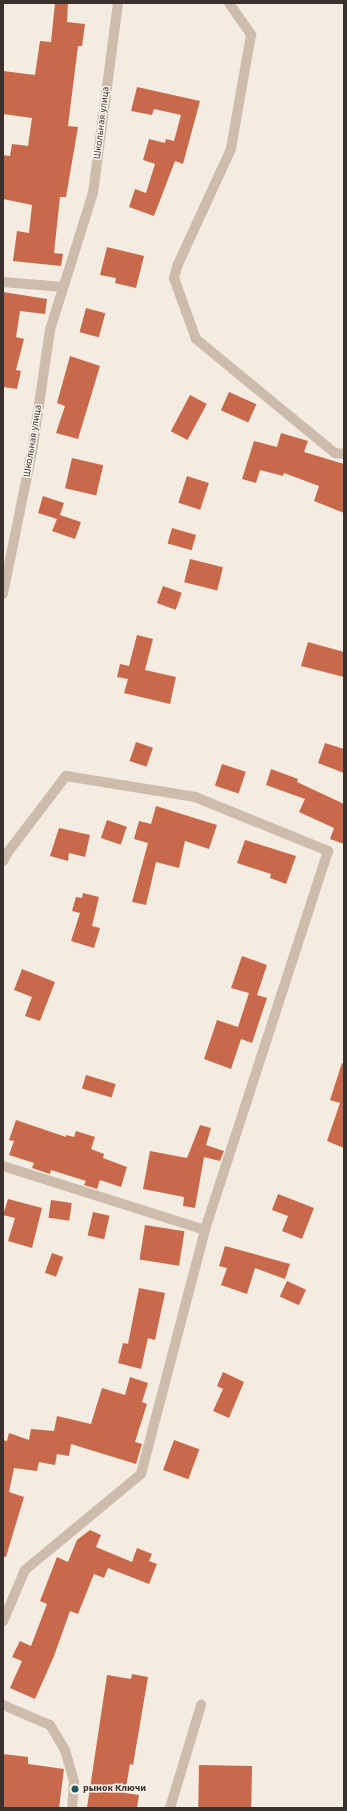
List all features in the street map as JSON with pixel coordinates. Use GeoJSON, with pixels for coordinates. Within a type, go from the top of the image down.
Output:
{"type":"FeatureCollection","features":[{"type":"Feature","properties":{"kind":"street","name":"Школьная улица"},"geometry":{"type":"LineString","coordinates":[[3,594],[32,452],[50,330],[93,193],[118,3]]}},
{"type":"Feature","properties":{"kind":"street"},"geometry":{"type":"LineString","coordinates":[[229,3],[251,35],[236,126],[231,149],[178,264],[174,278],[196,339],[335,453],[344,454]]}},
{"type":"Feature","properties":{"kind":"street"},"geometry":{"type":"LineString","coordinates":[[3,282],[63,287]]}},
{"type":"Feature","properties":{"kind":"street"},"geometry":{"type":"LineString","coordinates":[[3,861],[8,852],[66,776],[195,797],[328,851],[205,1230],[141,1474],[25,1570],[3,1621]]}},
{"type":"Feature","properties":{"kind":"street"},"geometry":{"type":"LineString","coordinates":[[3,1166],[205,1230]]}},
{"type":"Feature","properties":{"kind":"street"},"geometry":{"type":"LineString","coordinates":[[3,1705],[50,1725],[65,1750],[74,1782],[72,1808]]}},
{"type":"Feature","properties":{"kind":"street"},"geometry":{"type":"LineString","coordinates":[[170,1808],[201,1705]]}},
{"type":"Feature","properties":{"kind":"building"},"geometry":{"type":"Polygon","coordinates":[[[55,3],[68,3],[67,22],[85,24],[82,46],[78,46],[68,126],[78,127],[66,197],[60,197],[54,253],[63,254],[61,266],[13,261],[17,231],[29,233],[32,205],[3,199],[3,155],[10,156],[12,144],[28,146],[32,118],[3,114],[3,71],[35,75],[40,41],[51,42],[55,3]]]}},
{"type":"Feature","properties":{"kind":"building"},"geometry":{"type":"Polygon","coordinates":[[[137,87],[200,101],[183,164],[175,161],[154,216],[129,207],[135,189],[146,193],[155,164],[143,160],[149,139],[165,143],[166,139],[174,141],[181,115],[154,109],[152,115],[131,111],[137,87]]]}},
{"type":"Feature","properties":{"kind":"building"},"geometry":{"type":"Polygon","coordinates":[[[107,247],[144,256],[136,288],[115,283],[116,278],[100,275],[107,247]]]}},
{"type":"Feature","properties":{"kind":"building"},"geometry":{"type":"Polygon","coordinates":[[[3,292],[47,299],[45,314],[20,311],[16,337],[24,339],[16,370],[21,371],[17,389],[3,387],[3,292]]]}},
{"type":"Feature","properties":{"kind":"building"},"geometry":{"type":"Polygon","coordinates":[[[86,308],[105,313],[99,337],[80,332],[86,308]]]}},
{"type":"Feature","properties":{"kind":"building"},"geometry":{"type":"Polygon","coordinates":[[[70,356],[100,366],[78,439],[56,433],[65,406],[57,403],[70,356]]]}},
{"type":"Feature","properties":{"kind":"building"},"geometry":{"type":"Polygon","coordinates":[[[229,392],[256,404],[248,422],[221,410],[229,392]]]}},
{"type":"Feature","properties":{"kind":"building"},"geometry":{"type":"Polygon","coordinates":[[[190,395],[207,404],[188,440],[171,431],[190,395]]]}},
{"type":"Feature","properties":{"kind":"building"},"geometry":{"type":"Polygon","coordinates":[[[281,433],[308,441],[304,452],[344,464],[344,513],[314,501],[319,486],[284,473],[283,476],[260,470],[256,483],[242,479],[254,441],[277,447],[281,433]]]}},
{"type":"Feature","properties":{"kind":"building"},"geometry":{"type":"Polygon","coordinates":[[[72,458],[103,465],[96,495],[65,488],[72,458]]]}},
{"type":"Feature","properties":{"kind":"building"},"geometry":{"type":"Polygon","coordinates":[[[187,476],[209,483],[200,510],[178,503],[187,476]]]}},
{"type":"Feature","properties":{"kind":"building"},"geometry":{"type":"Polygon","coordinates":[[[43,496],[64,503],[60,515],[81,522],[75,539],[52,531],[57,519],[38,513],[43,496]]]}},
{"type":"Feature","properties":{"kind":"building"},"geometry":{"type":"Polygon","coordinates":[[[172,528],[196,535],[192,550],[168,543],[172,528]]]}},
{"type":"Feature","properties":{"kind":"building"},"geometry":{"type":"Polygon","coordinates":[[[190,559],[223,567],[217,591],[184,582],[190,559]]]}},
{"type":"Feature","properties":{"kind":"building"},"geometry":{"type":"Polygon","coordinates":[[[163,586],[182,593],[176,610],[157,603],[163,586]]]}},
{"type":"Feature","properties":{"kind":"building"},"geometry":{"type":"Polygon","coordinates":[[[137,635],[153,639],[145,670],[176,677],[170,704],[124,693],[128,679],[117,677],[120,664],[129,666],[137,635]]]}},
{"type":"Feature","properties":{"kind":"building"},"geometry":{"type":"Polygon","coordinates":[[[308,642],[344,652],[344,677],[301,666],[308,642]]]}},
{"type":"Feature","properties":{"kind":"building"},"geometry":{"type":"Polygon","coordinates":[[[136,742],[153,748],[147,767],[129,761],[136,742]]]}},
{"type":"Feature","properties":{"kind":"building"},"geometry":{"type":"Polygon","coordinates":[[[325,743],[344,749],[344,773],[318,763],[325,743]]]}},
{"type":"Feature","properties":{"kind":"building"},"geometry":{"type":"Polygon","coordinates":[[[222,764],[246,772],[239,794],[215,786],[222,764]]]}},
{"type":"Feature","properties":{"kind":"building"},"geometry":{"type":"Polygon","coordinates":[[[271,769],[298,779],[297,782],[344,804],[344,844],[330,839],[334,828],[299,812],[305,799],[266,785],[271,769]]]}},
{"type":"Feature","properties":{"kind":"building"},"geometry":{"type":"Polygon","coordinates":[[[156,806],[217,825],[209,849],[185,841],[179,868],[156,862],[146,905],[132,902],[148,843],[134,839],[139,821],[151,824],[156,806]]]}},
{"type":"Feature","properties":{"kind":"building"},"geometry":{"type":"Polygon","coordinates":[[[107,820],[127,827],[121,845],[101,838],[107,820]]]}},
{"type":"Feature","properties":{"kind":"building"},"geometry":{"type":"Polygon","coordinates":[[[59,828],[90,835],[85,857],[69,853],[68,861],[50,856],[59,828]]]}},
{"type":"Feature","properties":{"kind":"building"},"geometry":{"type":"Polygon","coordinates":[[[245,840],[296,856],[286,884],[270,878],[271,874],[237,863],[245,840]]]}},
{"type":"Feature","properties":{"kind":"building"},"geometry":{"type":"Polygon","coordinates":[[[83,893],[99,897],[92,926],[100,928],[94,948],[71,941],[80,913],[72,911],[76,897],[82,898],[83,893]]]}},
{"type":"Feature","properties":{"kind":"building"},"geometry":{"type":"Polygon","coordinates":[[[242,956],[267,965],[257,995],[267,998],[252,1043],[241,1039],[231,1069],[204,1059],[217,1020],[238,1027],[249,993],[231,988],[242,956]]]}},
{"type":"Feature","properties":{"kind":"building"},"geometry":{"type":"Polygon","coordinates":[[[22,969],[55,982],[40,1021],[25,1016],[32,997],[14,990],[22,969]]]}},
{"type":"Feature","properties":{"kind":"building"},"geometry":{"type":"Polygon","coordinates":[[[342,1063],[344,1064],[344,1148],[327,1141],[340,1103],[330,1100],[342,1063]]]}},
{"type":"Feature","properties":{"kind":"building"},"geometry":{"type":"Polygon","coordinates":[[[86,1075],[116,1084],[112,1097],[82,1088],[86,1075]]]}},
{"type":"Feature","properties":{"kind":"building"},"geometry":{"type":"Polygon","coordinates":[[[16,1120],[66,1137],[66,1135],[74,1137],[76,1131],[95,1137],[91,1149],[104,1154],[103,1158],[127,1167],[121,1187],[100,1180],[97,1189],[84,1185],[86,1181],[51,1170],[50,1174],[32,1168],[34,1163],[9,1155],[14,1141],[9,1140],[16,1120]]]}},
{"type":"Feature","properties":{"kind":"building"},"geometry":{"type":"Polygon","coordinates":[[[200,1125],[211,1128],[206,1145],[224,1151],[220,1161],[204,1157],[195,1208],[183,1206],[184,1197],[143,1189],[150,1151],[187,1158],[200,1125]]]}},
{"type":"Feature","properties":{"kind":"building"},"geometry":{"type":"Polygon","coordinates":[[[278,1194],[314,1208],[302,1239],[282,1231],[288,1216],[272,1210],[278,1194]]]}},
{"type":"Feature","properties":{"kind":"building"},"geometry":{"type":"Polygon","coordinates":[[[8,1199],[42,1208],[32,1248],[8,1241],[15,1218],[3,1215],[8,1199]]]}},
{"type":"Feature","properties":{"kind":"building"},"geometry":{"type":"Polygon","coordinates":[[[51,1200],[72,1203],[69,1221],[48,1218],[51,1200]]]}},
{"type":"Feature","properties":{"kind":"building"},"geometry":{"type":"Polygon","coordinates":[[[93,1212],[110,1216],[104,1239],[88,1235],[93,1212]]]}},
{"type":"Feature","properties":{"kind":"building"},"geometry":{"type":"Polygon","coordinates":[[[145,1225],[185,1231],[179,1266],[140,1260],[145,1225]]]}},
{"type":"Feature","properties":{"kind":"building"},"geometry":{"type":"Polygon","coordinates":[[[225,1246],[290,1264],[285,1279],[255,1268],[247,1294],[221,1285],[227,1268],[219,1266],[225,1246]]]}},
{"type":"Feature","properties":{"kind":"building"},"geometry":{"type":"Polygon","coordinates":[[[52,1253],[63,1257],[56,1277],[45,1273],[52,1253]]]}},
{"type":"Feature","properties":{"kind":"building"},"geometry":{"type":"Polygon","coordinates":[[[287,1281],[306,1290],[299,1305],[280,1296],[287,1281]]]}},
{"type":"Feature","properties":{"kind":"building"},"geometry":{"type":"Polygon","coordinates":[[[139,1288],[165,1293],[155,1340],[148,1338],[141,1369],[118,1363],[123,1343],[128,1344],[139,1288]]]}},
{"type":"Feature","properties":{"kind":"building"},"geometry":{"type":"Polygon","coordinates":[[[223,1372],[244,1382],[229,1418],[213,1411],[223,1389],[217,1386],[223,1372]]]}},
{"type":"Feature","properties":{"kind":"building"},"geometry":{"type":"Polygon","coordinates":[[[130,1377],[148,1383],[142,1402],[147,1404],[135,1442],[142,1444],[136,1464],[71,1444],[69,1456],[57,1454],[55,1465],[39,1462],[37,1471],[14,1468],[9,1492],[24,1497],[6,1557],[3,1557],[3,1440],[7,1441],[9,1433],[29,1440],[31,1429],[54,1431],[57,1416],[91,1424],[102,1388],[125,1395],[130,1377]]]}},
{"type":"Feature","properties":{"kind":"building"},"geometry":{"type":"Polygon","coordinates":[[[174,1440],[199,1449],[188,1479],[163,1470],[174,1440]]]}},
{"type":"Feature","properties":{"kind":"building"},"geometry":{"type":"Polygon","coordinates":[[[90,1530],[101,1535],[96,1547],[132,1562],[137,1548],[152,1554],[149,1561],[157,1564],[149,1584],[108,1568],[104,1578],[94,1574],[78,1614],[70,1611],[54,1656],[35,1699],[10,1688],[22,1661],[12,1657],[20,1641],[31,1646],[47,1604],[40,1601],[57,1557],[68,1562],[77,1540],[90,1530]]]}},
{"type":"Feature","properties":{"kind":"building"},"geometry":{"type":"Polygon","coordinates":[[[132,1674],[148,1677],[133,1765],[130,1764],[125,1793],[139,1795],[137,1808],[87,1808],[107,1675],[131,1679],[132,1674]]]}},
{"type":"Feature","properties":{"kind":"building"},"geometry":{"type":"Polygon","coordinates":[[[3,1754],[28,1757],[28,1764],[64,1769],[59,1808],[3,1808],[3,1754]]]}},
{"type":"Feature","properties":{"kind":"building"},"geometry":{"type":"Polygon","coordinates":[[[199,1765],[252,1766],[251,1808],[198,1808],[199,1765]]]}},
{"type":"Feature","properties":{"kind":"place","name":"рынок Ключи"},"geometry":{"type":"Point","coordinates":[75,1789]}}]}
